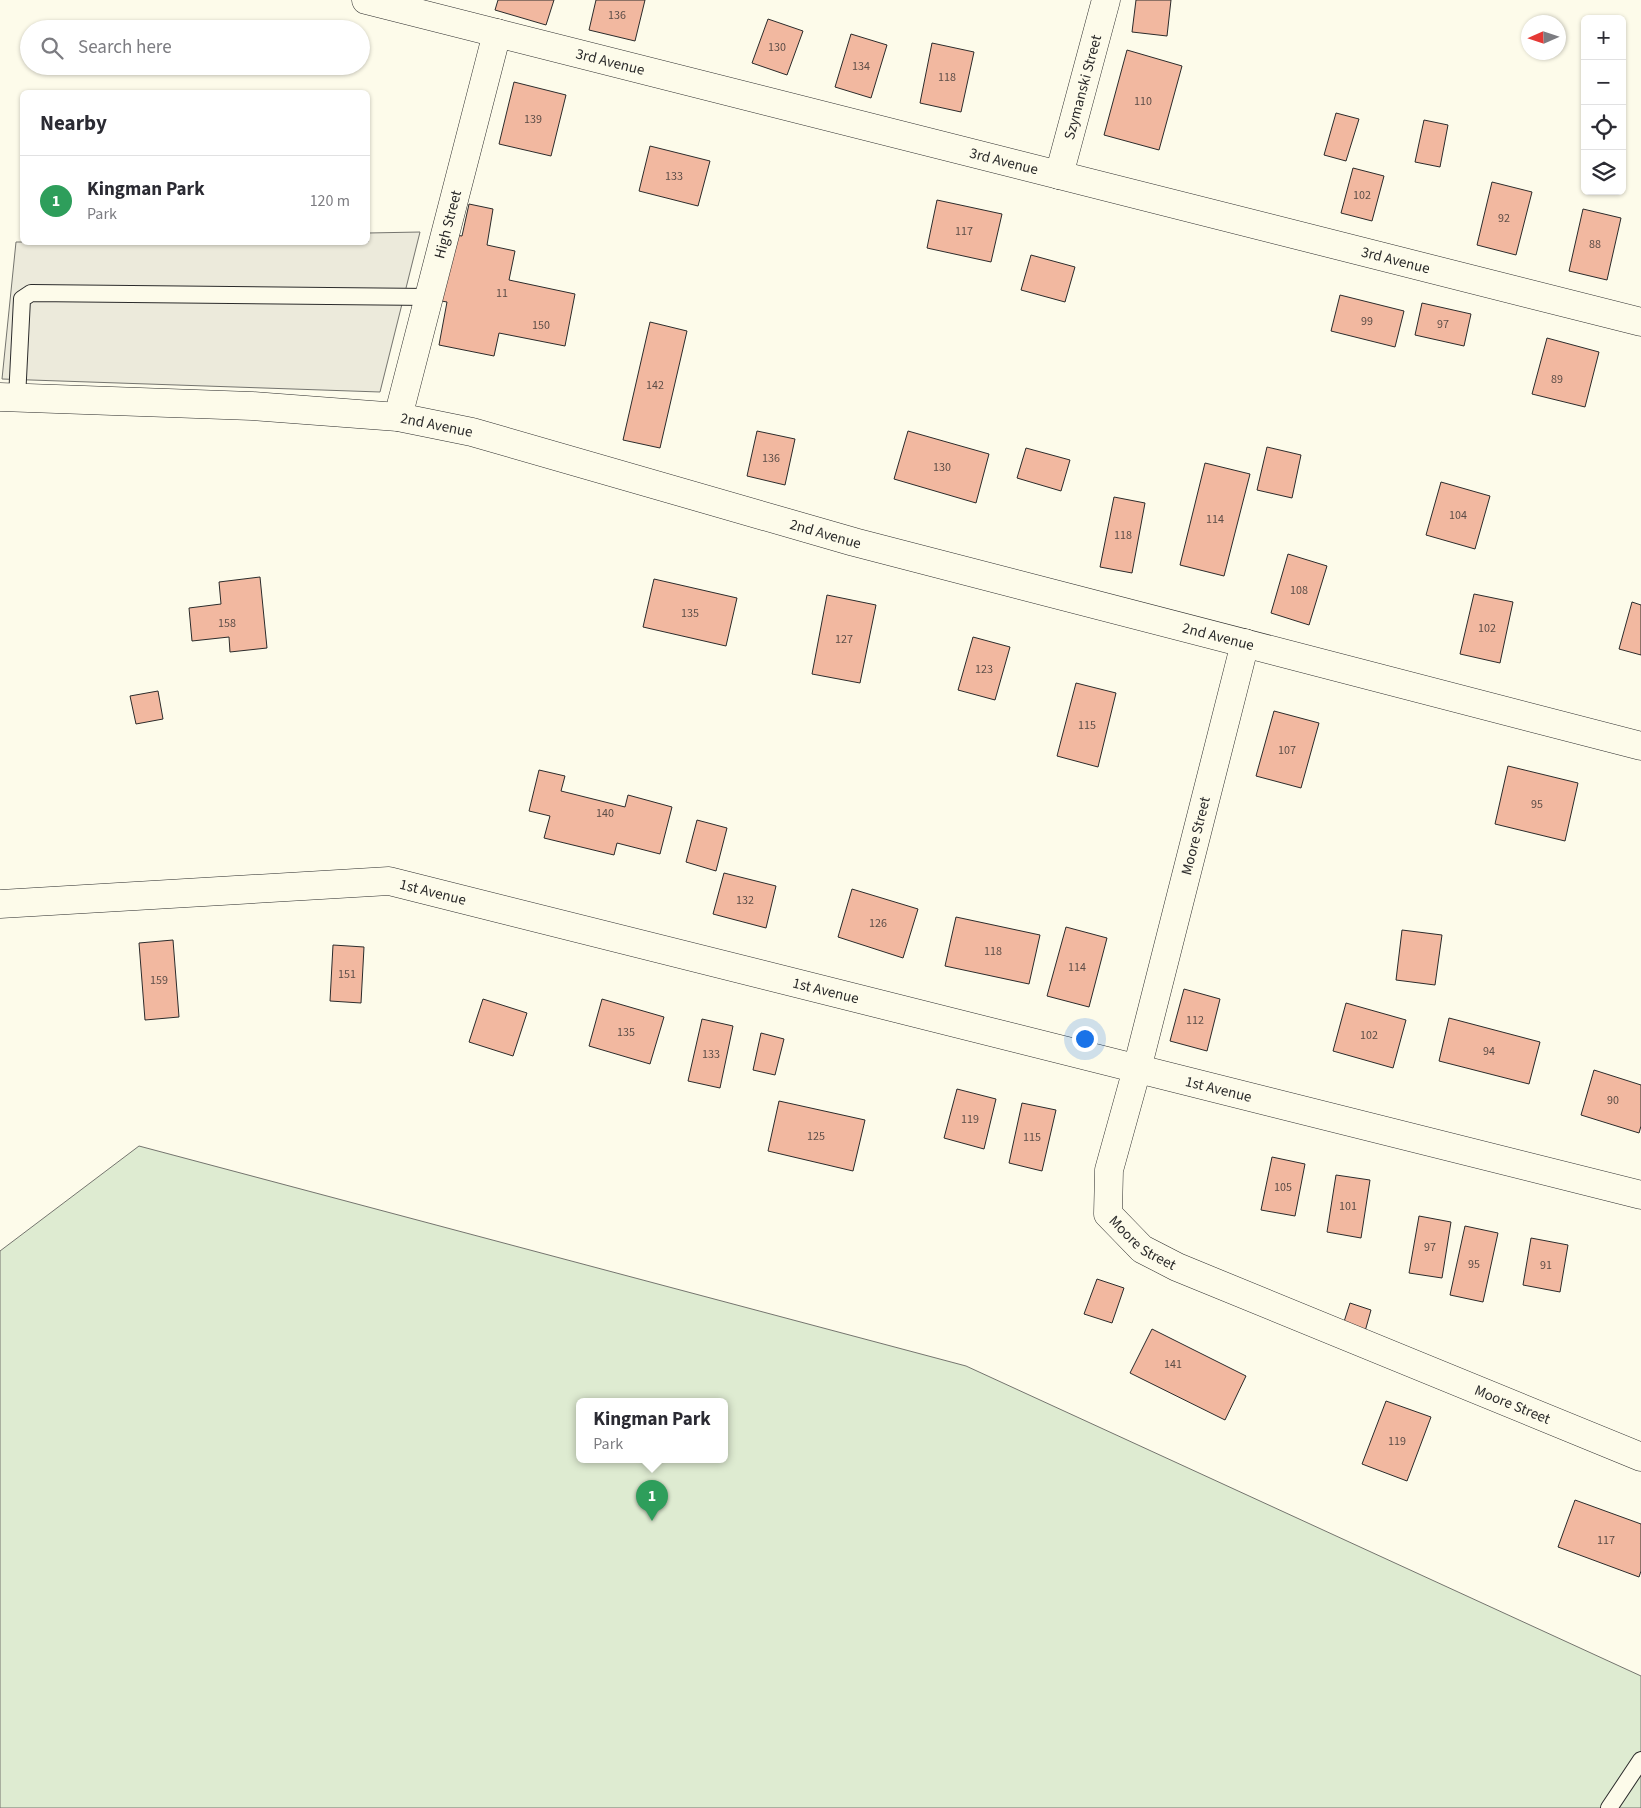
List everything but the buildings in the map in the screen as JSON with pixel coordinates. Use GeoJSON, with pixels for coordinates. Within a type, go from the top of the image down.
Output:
{"type":"FeatureCollection","features":[{"type":"Feature","properties":{"kind":"street","name":"3rd Avenue"},"geometry":{"type":"LineString","coordinates":[[366,0],[1641,322]]}},
{"type":"Feature","properties":{"kind":"street","name":"Szymanski Street"},"geometry":{"type":"LineString","coordinates":[[1059,175],[1106,0]]}},
{"type":"Feature","properties":{"kind":"street","name":"High Street"},"geometry":{"type":"LineString","coordinates":[[398,417],[497,33]]}},
{"type":"Feature","properties":{"kind":"street","name":"2nd Avenue"},"geometry":{"type":"LineString","coordinates":[[8,397],[252,406],[398,417],[472,432],[854,542],[1641,746]]}},
{"type":"Feature","properties":{"kind":"street","name":"Moore Street"},"geometry":{"type":"LineString","coordinates":[[1245,643],[1137,1069],[1109,1170],[1108,1214],[1142,1249],[1177,1267],[1641,1457]]}},
{"type":"Feature","properties":{"kind":"street","name":"1st Avenue"},"geometry":{"type":"LineString","coordinates":[[0,904],[389,880],[1641,1195]]}},
{"type":"Feature","properties":{"kind":"lane"},"geometry":{"type":"LineString","coordinates":[[8,397],[22,300],[32,293],[429,297]]}},
{"type":"Feature","properties":{"kind":"lane"},"geometry":{"type":"LineString","coordinates":[[1609,1808],[1641,1760]]}},
{"type":"Feature","properties":{"kind":"green space"},"geometry":{"type":"Polygon","coordinates":[[[139,1146],[966,1366],[1641,1676],[1641,1808],[0,1808],[0,1251],[139,1146]]]}},
{"type":"Feature","properties":{"kind":"shaded area"},"geometry":{"type":"Polygon","coordinates":[[[420,232],[380,392],[2,379],[16,242],[20,242],[20,245],[370,245],[370,233],[420,232]]]}},
{"type":"Feature","properties":{"kind":"place","name":"Kingman Park"},"geometry":{"type":"Point","coordinates":[652,1521]}}]}
